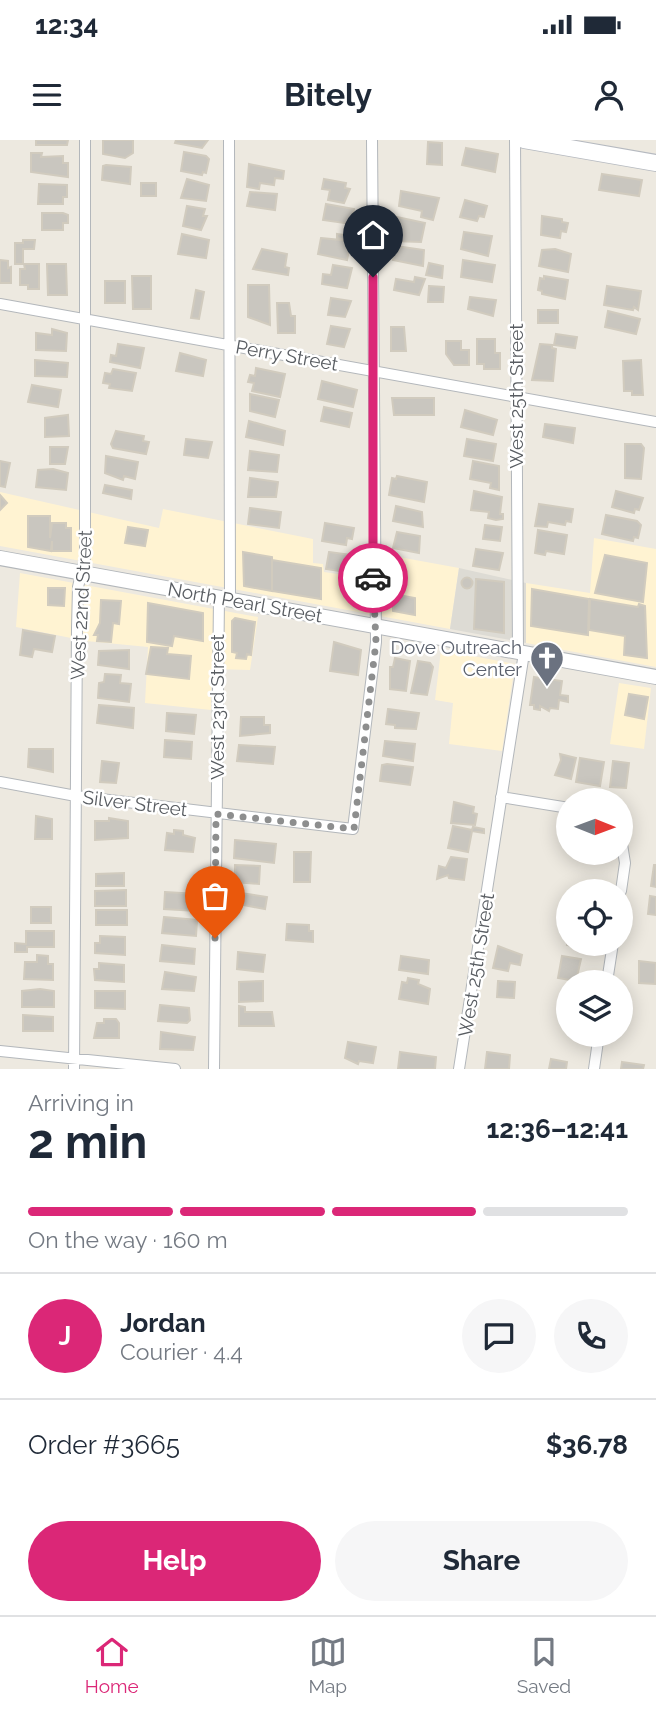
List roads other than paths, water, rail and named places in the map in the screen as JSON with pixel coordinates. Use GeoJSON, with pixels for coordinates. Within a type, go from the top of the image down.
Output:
{"type":"FeatureCollection","features":[{"type":"Feature","properties":{"kind":"main road"},"geometry":{"type":"LineString","coordinates":[[524,140],[656,163]]}},
{"type":"Feature","properties":{"kind":"street","name":"West 22nd Street"},"geometry":{"type":"LineString","coordinates":[[74,1069],[77,628],[85,558],[85,140]]}},
{"type":"Feature","properties":{"kind":"street","name":"West 23rd Street"},"geometry":{"type":"LineString","coordinates":[[214,1069],[216,814],[229,346],[229,140]]}},
{"type":"Feature","properties":{"kind":"street"},"geometry":{"type":"LineString","coordinates":[[372,140],[374,626]]}},
{"type":"Feature","properties":{"kind":"street","name":"West 25th Street"},"geometry":{"type":"LineString","coordinates":[[460,1069],[521,652],[515,140]]}},
{"type":"Feature","properties":{"kind":"street","name":"Perry Street"},"geometry":{"type":"LineString","coordinates":[[0,304],[656,422]]}},
{"type":"Feature","properties":{"kind":"street","name":"North Pearl Street"},"geometry":{"type":"LineString","coordinates":[[0,558],[656,677]]}},
{"type":"Feature","properties":{"kind":"street","name":"Silver Street"},"geometry":{"type":"LineString","coordinates":[[0,782],[76,796],[354,829],[376,642],[374,626]]}},
{"type":"Feature","properties":{"kind":"street"},"geometry":{"type":"LineString","coordinates":[[501,797],[556,806]]}},
{"type":"Feature","properties":{"kind":"street"},"geometry":{"type":"LineString","coordinates":[[594,1069],[597,1047]]}},
{"type":"Feature","properties":{"kind":"street"},"geometry":{"type":"LineString","coordinates":[[0,1051],[175,1069]]}},
{"type":"Feature","properties":{"kind":"place","name":"Dove Outreach Center"},"geometry":{"type":"Point","coordinates":[547,688]}}]}
